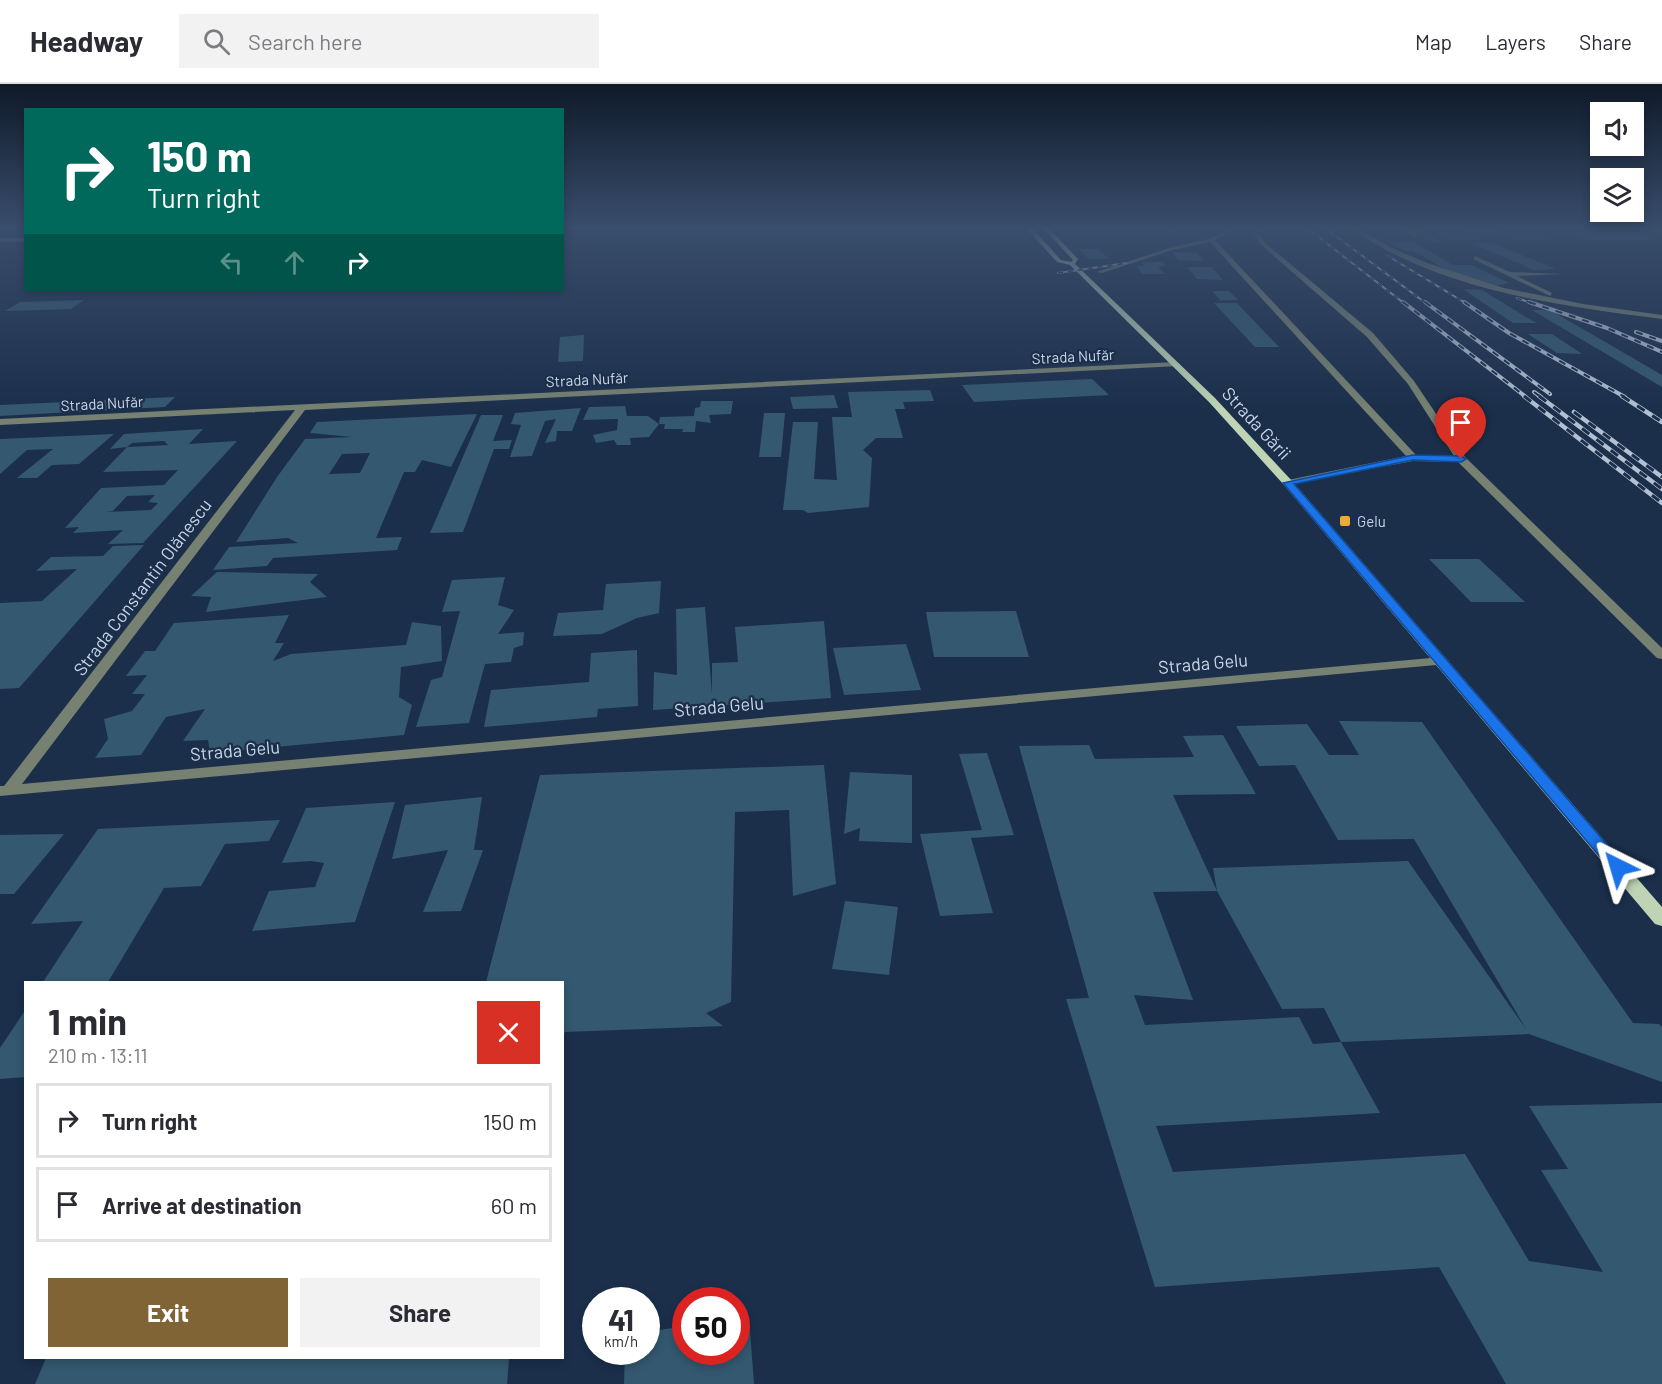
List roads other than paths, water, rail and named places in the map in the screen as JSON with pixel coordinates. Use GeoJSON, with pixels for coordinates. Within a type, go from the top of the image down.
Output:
{"type":"FeatureCollection","features":[{"type":"Feature","properties":{"kind":"main road","name":"Strada Gării"},"geometry":{"type":"LineString","coordinates":[[1098,289],[1176,364],[1288,483],[1662,918]]}},
{"type":"Feature","properties":{"kind":"street"},"geometry":{"type":"LineString","coordinates":[[1256,289],[1413,458]]}},
{"type":"Feature","properties":{"kind":"street"},"geometry":{"type":"LineString","coordinates":[[1316,289],[1370,335],[1412,383],[1461,459],[1662,655]]}},
{"type":"Feature","properties":{"kind":"street"},"geometry":{"type":"LineString","coordinates":[[1505,289],[1548,302],[1662,316]]}},
{"type":"Feature","properties":{"kind":"street"},"geometry":{"type":"LineString","coordinates":[[1540,289],[1583,308]]}},
{"type":"Feature","properties":{"kind":"street","name":"Strada Nufăr"},"geometry":{"type":"LineString","coordinates":[[0,422],[1176,364]]}},
{"type":"Feature","properties":{"kind":"street","name":"Strada Constantin Olănescu"},"geometry":{"type":"LineString","coordinates":[[5,790],[302,407]]}},
{"type":"Feature","properties":{"kind":"street"},"geometry":{"type":"LineString","coordinates":[[1288,483],[1413,458],[1461,459]]}},
{"type":"Feature","properties":{"kind":"street","name":"Strada Gelu"},"geometry":{"type":"LineString","coordinates":[[5,790],[1442,661]]}},
{"type":"Feature","properties":{"kind":"railway"},"geometry":{"type":"LineString","coordinates":[[1385,289],[1405,304]]}},
{"type":"Feature","properties":{"kind":"railway"},"geometry":{"type":"LineString","coordinates":[[1406,289],[1427,304]]}},
{"type":"Feature","properties":{"kind":"railway"},"geometry":{"type":"LineString","coordinates":[[1442,289],[1466,304]]}},
{"type":"Feature","properties":{"kind":"railway"},"geometry":{"type":"LineString","coordinates":[[1517,298],[1534,304]]}},
{"type":"Feature","properties":{"kind":"railway"},"geometry":{"type":"LineString","coordinates":[[1403,302],[1526,397]]}},
{"type":"Feature","properties":{"kind":"railway"},"geometry":{"type":"LineString","coordinates":[[1425,302],[1550,394]]}},
{"type":"Feature","properties":{"kind":"railway"},"geometry":{"type":"LineString","coordinates":[[1529,302],[1607,328],[1662,352]]}},
{"type":"Feature","properties":{"kind":"railway"},"geometry":{"type":"LineString","coordinates":[[1466,304],[1509,333],[1625,397]]}},
{"type":"Feature","properties":{"kind":"railway"},"geometry":{"type":"LineString","coordinates":[[1636,332],[1662,341]]}},
{"type":"Feature","properties":{"kind":"railway"},"geometry":{"type":"LineString","coordinates":[[1534,392],[1541,397]]}},
{"type":"Feature","properties":{"kind":"railway"},"geometry":{"type":"LineString","coordinates":[[1524,396],[1662,503]]}},
{"type":"Feature","properties":{"kind":"railway"},"geometry":{"type":"LineString","coordinates":[[1539,396],[1662,489]]}},
{"type":"Feature","properties":{"kind":"railway"},"geometry":{"type":"LineString","coordinates":[[1622,396],[1662,422]]}},
{"type":"Feature","properties":{"kind":"railway"},"geometry":{"type":"LineString","coordinates":[[1574,412],[1662,477]]}},
{"type":"Feature","properties":{"kind":"place","name":"Gelu"},"geometry":{"type":"Point","coordinates":[1345,521]}}]}
